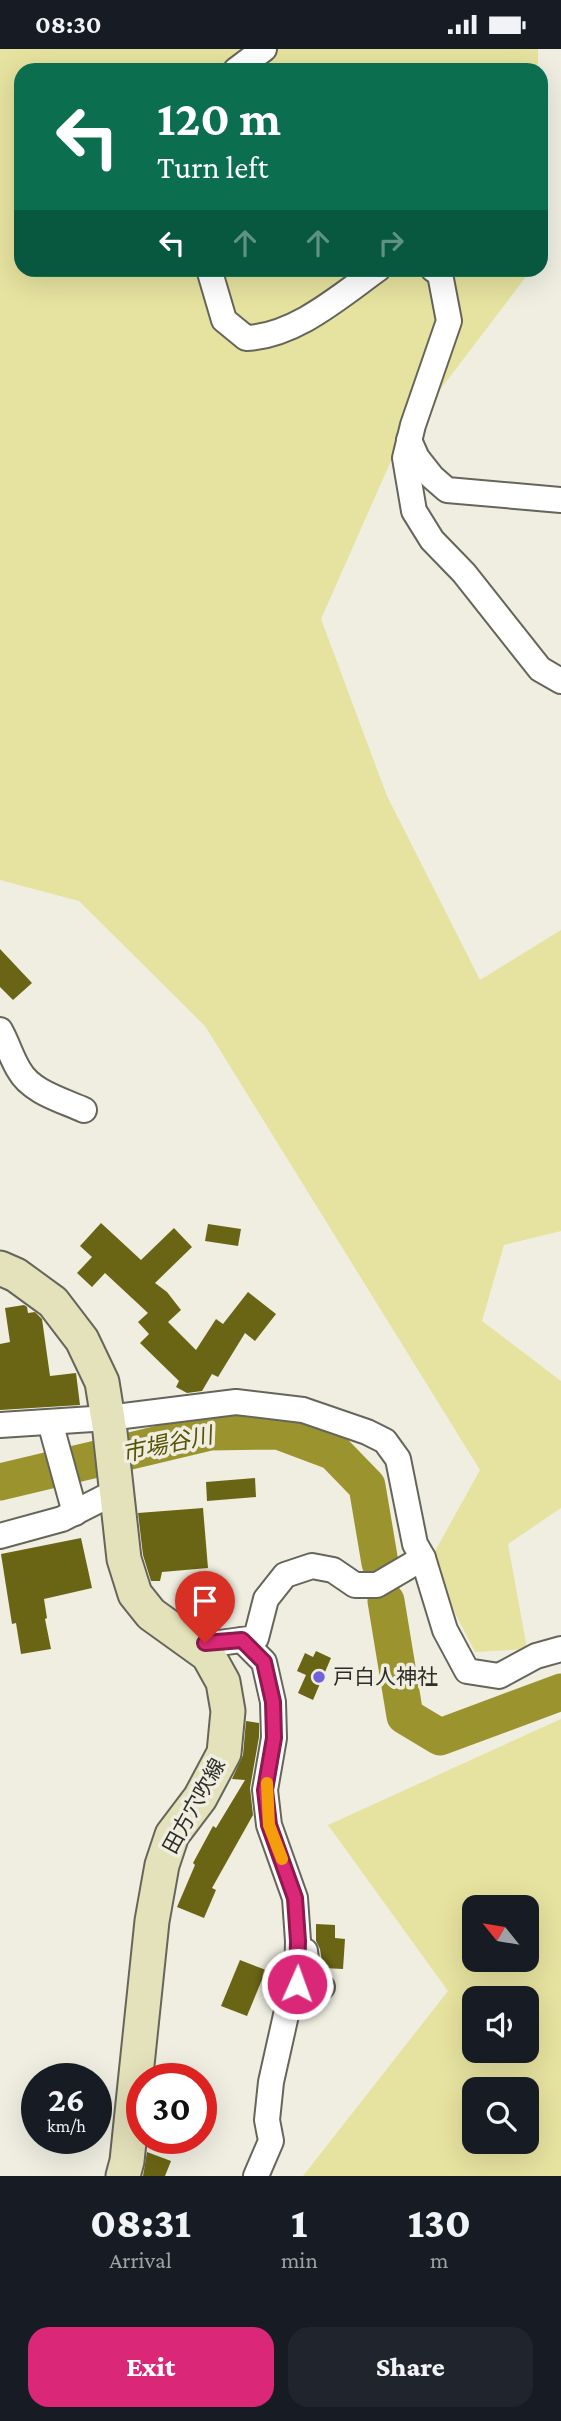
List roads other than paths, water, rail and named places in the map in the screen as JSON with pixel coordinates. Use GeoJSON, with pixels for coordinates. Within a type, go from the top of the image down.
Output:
{"type":"FeatureCollection","features":[{"type":"Feature","properties":{"kind":"main road","name":"田方穴吹線"},"geometry":{"type":"LineString","coordinates":[[0,1268],[16,1275],[53,1302],[82,1340],[102,1382],[124,1559],[135,1594],[151,1614],[208,1655],[223,1682],[228,1711],[224,1753],[200,1798],[172,1835],[162,1865],[152,1921],[127,2161],[123,2176]]}},
{"type":"Feature","properties":{"kind":"street"},"geometry":{"type":"LineString","coordinates":[[245,63],[264,49]]}},
{"type":"Feature","properties":{"kind":"street"},"geometry":{"type":"LineString","coordinates":[[211,277],[224,320],[246,338],[265,337],[309,317],[366,277]]}},
{"type":"Feature","properties":{"kind":"street"},"geometry":{"type":"LineString","coordinates":[[441,277],[449,321],[405,458],[414,511],[432,540],[464,573],[540,669],[561,681]]}},
{"type":"Feature","properties":{"kind":"street"},"geometry":{"type":"LineString","coordinates":[[410,440],[417,458],[447,490],[561,500]]}},
{"type":"Feature","properties":{"kind":"street"},"geometry":{"type":"LineString","coordinates":[[0,1030],[19,1072],[28,1082],[84,1110]]}},
{"type":"Feature","properties":{"kind":"street"},"geometry":{"type":"LineString","coordinates":[[0,1425],[51,1430],[109,1425],[236,1402],[303,1410],[367,1432],[385,1441],[398,1458],[415,1544],[423,1558],[445,1630],[467,1671],[499,1677],[536,1656],[561,1649]]}},
{"type":"Feature","properties":{"kind":"street"},"geometry":{"type":"LineString","coordinates":[[51,1430],[72,1504]]}},
{"type":"Feature","properties":{"kind":"street"},"geometry":{"type":"LineString","coordinates":[[0,1536],[62,1519],[72,1504],[116,1484]]}},
{"type":"Feature","properties":{"kind":"street"},"geometry":{"type":"LineString","coordinates":[[190,1643],[219,1643],[256,1638],[266,1599],[285,1575],[312,1566],[333,1570],[355,1585],[377,1585],[423,1558]]}},
{"type":"Feature","properties":{"kind":"street"},"geometry":{"type":"LineString","coordinates":[[242,1640],[264,1662],[273,1702],[274,1738],[265,1790],[269,1825],[295,1898],[298,1935],[297,1984],[286,2015],[271,2082],[267,2120],[271,2141],[258,2175]]}},
{"type":"Feature","properties":{"kind":"street"},"geometry":{"type":"LineString","coordinates":[[298,1935],[305,1952],[307,1972],[314,1982],[322,1987]]}},
{"type":"Feature","properties":{"kind":"waterway","name":"市場谷川"},"geometry":{"type":"LineString","coordinates":[[0,1482],[210,1432],[278,1431],[334,1452],[367,1486],[380,1563]]}},
{"type":"Feature","properties":{"kind":"waterway","name":"市場谷川"},"geometry":{"type":"LineString","coordinates":[[386,1601],[405,1716],[440,1737],[561,1692]]}},
{"type":"Feature","properties":{"kind":"place","name":"戸白人神社"},"geometry":{"type":"Point","coordinates":[319,1677]}}]}
